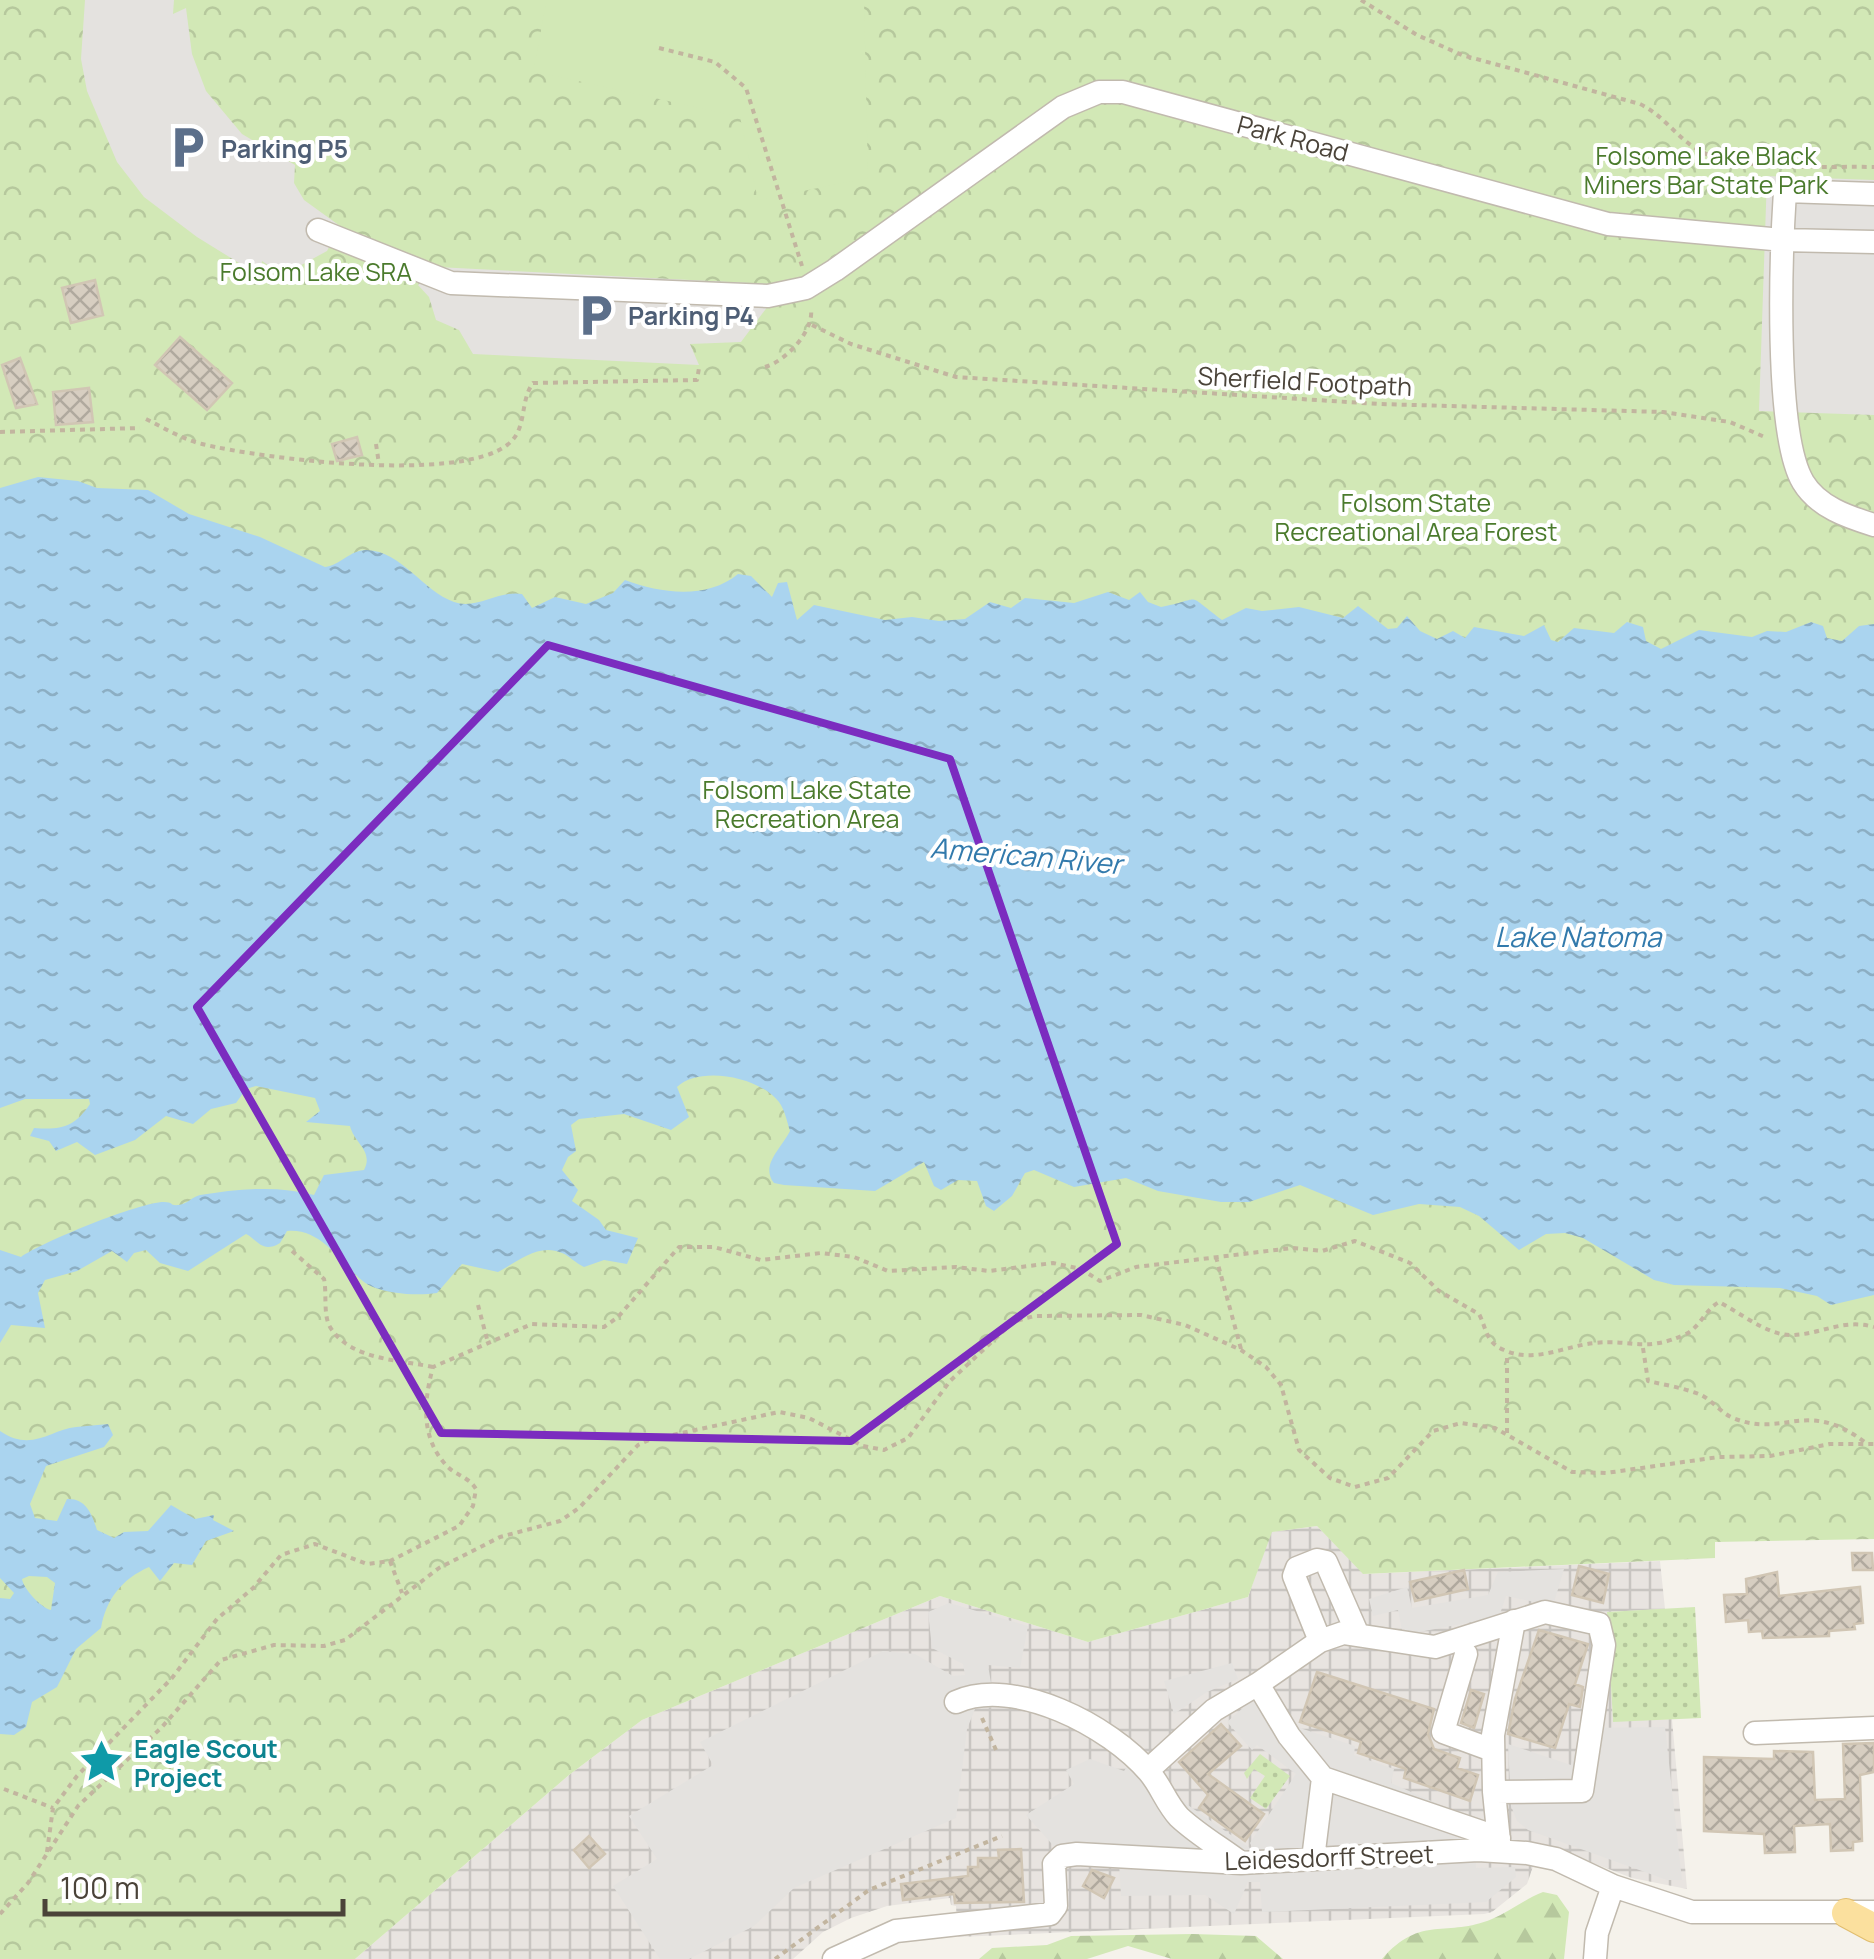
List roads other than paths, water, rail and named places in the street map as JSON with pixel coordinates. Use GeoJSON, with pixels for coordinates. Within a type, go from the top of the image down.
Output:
{"type":"FeatureCollection","features":[{"type":"Feature","properties":{"kind":"main road"},"geometry":{"type":"LineString","coordinates":[[1860,1912],[1874,1928]]}},
{"type":"Feature","properties":{"kind":"street","name":"Park Road"},"geometry":{"type":"LineString","coordinates":[[318,230],[451,283],[768,296],[806,288],[1063,107],[1100,92],[1123,92],[1608,224],[1782,240],[1874,242]]}},
{"type":"Feature","properties":{"kind":"street"},"geometry":{"type":"LineString","coordinates":[[1874,194],[1785,191],[1782,240],[1788,432],[1803,482],[1838,514],[1874,525]]}},
{"type":"Feature","properties":{"kind":"street"},"geometry":{"type":"LineString","coordinates":[[1320,1642],[1294,1576],[1297,1568],[1318,1560],[1326,1562],[1358,1634]]}},
{"type":"Feature","properties":{"kind":"street"},"geometry":{"type":"LineString","coordinates":[[1436,1647],[1551,1612],[1595,1622],[1602,1629],[1604,1645],[1582,1791],[1494,1792]]}},
{"type":"Feature","properties":{"kind":"street"},"geometry":{"type":"LineString","coordinates":[[1258,1684],[1289,1736],[1323,1778],[1500,1844],[1492,1750],[1514,1621]]}},
{"type":"Feature","properties":{"kind":"street"},"geometry":{"type":"LineString","coordinates":[[1148,1770],[1214,1710],[1320,1642],[1343,1633],[1436,1647],[1506,1663]]}},
{"type":"Feature","properties":{"kind":"street"},"geometry":{"type":"LineString","coordinates":[[1466,1654],[1443,1732],[1492,1750]]}},
{"type":"Feature","properties":{"kind":"street"},"geometry":{"type":"LineString","coordinates":[[966,1698],[1004,1694],[1040,1702],[1100,1734],[1148,1770],[1180,1817],[1242,1863]]}},
{"type":"Feature","properties":{"kind":"street"},"geometry":{"type":"LineString","coordinates":[[1755,1733],[1874,1728]]}},
{"type":"Feature","properties":{"kind":"street"},"geometry":{"type":"LineString","coordinates":[[1313,1859],[1323,1778]]}},
{"type":"Feature","properties":{"kind":"street","name":"Leidesdorff Street"},"geometry":{"type":"LineString","coordinates":[[834,1959],[896,1930],[1050,1914],[1056,1906],[1054,1864],[1067,1855],[1242,1863],[1500,1844],[1692,1912],[1860,1912]]}},
{"type":"Feature","properties":{"kind":"street"},"geometry":{"type":"LineString","coordinates":[[1595,1959],[1597,1933],[1613,1886]]}},
{"type":"Feature","properties":{"kind":"water","name":"Lake Natoma"},"geometry":{"type":"Polygon","coordinates":[[[38,477],[78,481],[97,488],[148,490],[189,514],[260,537],[325,567],[361,550],[379,552],[443,597],[463,604],[522,594],[532,608],[555,597],[586,604],[613,593],[625,580],[684,592],[713,587],[738,574],[751,576],[772,597],[778,583],[787,582],[797,620],[814,605],[885,620],[912,617],[939,621],[965,619],[990,602],[1011,608],[1025,598],[1074,603],[1108,592],[1129,600],[1140,592],[1148,602],[1161,607],[1193,600],[1222,620],[1246,608],[1262,611],[1299,607],[1343,618],[1358,606],[1388,629],[1397,628],[1407,616],[1420,631],[1437,639],[1453,631],[1465,638],[1474,627],[1524,636],[1544,625],[1551,640],[1558,642],[1574,628],[1614,633],[1627,622],[1643,627],[1646,641],[1661,649],[1699,630],[1752,637],[1767,631],[1786,632],[1811,622],[1823,626],[1827,638],[1842,641],[1859,626],[1874,624],[1874,1295],[1831,1305],[1817,1296],[1780,1288],[1674,1285],[1654,1280],[1583,1238],[1565,1233],[1546,1234],[1519,1250],[1479,1216],[1460,1207],[1419,1204],[1373,1215],[1300,1185],[1249,1202],[1221,1202],[1158,1191],[1126,1178],[1074,1187],[1034,1170],[1025,1173],[1012,1196],[994,1211],[986,1206],[977,1181],[958,1180],[941,1190],[934,1186],[924,1162],[875,1191],[784,1185],[774,1183],[769,1170],[790,1131],[781,1105],[758,1086],[714,1075],[687,1080],[677,1087],[689,1117],[671,1130],[624,1114],[579,1119],[571,1125],[576,1151],[562,1170],[578,1190],[572,1201],[599,1220],[606,1230],[638,1238],[627,1264],[604,1260],[584,1267],[562,1253],[544,1250],[498,1272],[462,1264],[437,1293],[405,1294],[364,1282],[326,1245],[301,1232],[287,1231],[280,1243],[269,1247],[246,1234],[188,1271],[160,1263],[146,1250],[134,1253],[127,1262],[112,1251],[77,1271],[45,1280],[38,1293],[45,1328],[11,1325],[0,1343],[0,1250],[21,1257],[113,1216],[151,1204],[182,1204],[200,1195],[258,1189],[314,1195],[324,1175],[364,1170],[367,1158],[350,1126],[306,1122],[320,1111],[315,1098],[256,1086],[246,1089],[236,1103],[211,1109],[193,1124],[166,1116],[135,1140],[95,1155],[77,1142],[56,1151],[49,1141],[30,1136],[34,1128],[59,1128],[72,1123],[90,1104],[89,1099],[25,1099],[0,1108],[0,488],[38,477]]]}},
{"type":"Feature","properties":{"kind":"water"},"geometry":{"type":"Polygon","coordinates":[[[108,1424],[113,1435],[104,1447],[46,1466],[30,1504],[35,1518],[57,1521],[67,1499],[74,1499],[87,1508],[97,1530],[114,1538],[124,1532],[148,1531],[171,1505],[195,1519],[214,1515],[213,1520],[234,1531],[206,1541],[192,1565],[174,1563],[160,1581],[149,1567],[123,1584],[111,1599],[101,1628],[76,1649],[57,1687],[32,1702],[26,1727],[14,1735],[0,1734],[0,1598],[10,1599],[14,1593],[0,1578],[0,1431],[32,1440],[67,1429],[108,1424]],[[47,1577],[22,1579],[33,1597],[51,1610],[55,1583],[47,1577]]]}},
{"type":"Feature","properties":{"kind":"place","name":"Parking P5"},"geometry":{"type":"Point","coordinates":[188,148]}},
{"type":"Feature","properties":{"kind":"place","name":"Parking P4"},"geometry":{"type":"Point","coordinates":[595,315]}},
{"type":"Feature","properties":{"kind":"place","name":"Eagle Scout Project"},"geometry":{"type":"Point","coordinates":[101,1762]}},
{"type":"Feature","properties":{"kind":"park label","name":"Folsome Lake Black Miners Bar State Park"},"geometry":{"type":"Point","coordinates":[1706,170]}},
{"type":"Feature","properties":{"kind":"park label","name":"Folsom Lake SRA"},"geometry":{"type":"Point","coordinates":[316,271]}},
{"type":"Feature","properties":{"kind":"park label","name":"Folsom State Recreational Area Forest"},"geometry":{"type":"Point","coordinates":[1416,516]}},
{"type":"Feature","properties":{"kind":"park label","name":"Folsom Lake State Recreation Area"},"geometry":{"type":"Point","coordinates":[807,804]}},
{"type":"Feature","properties":{"kind":"water label","name":"American River"},"geometry":{"type":"Point","coordinates":[1026,855]}}]}
